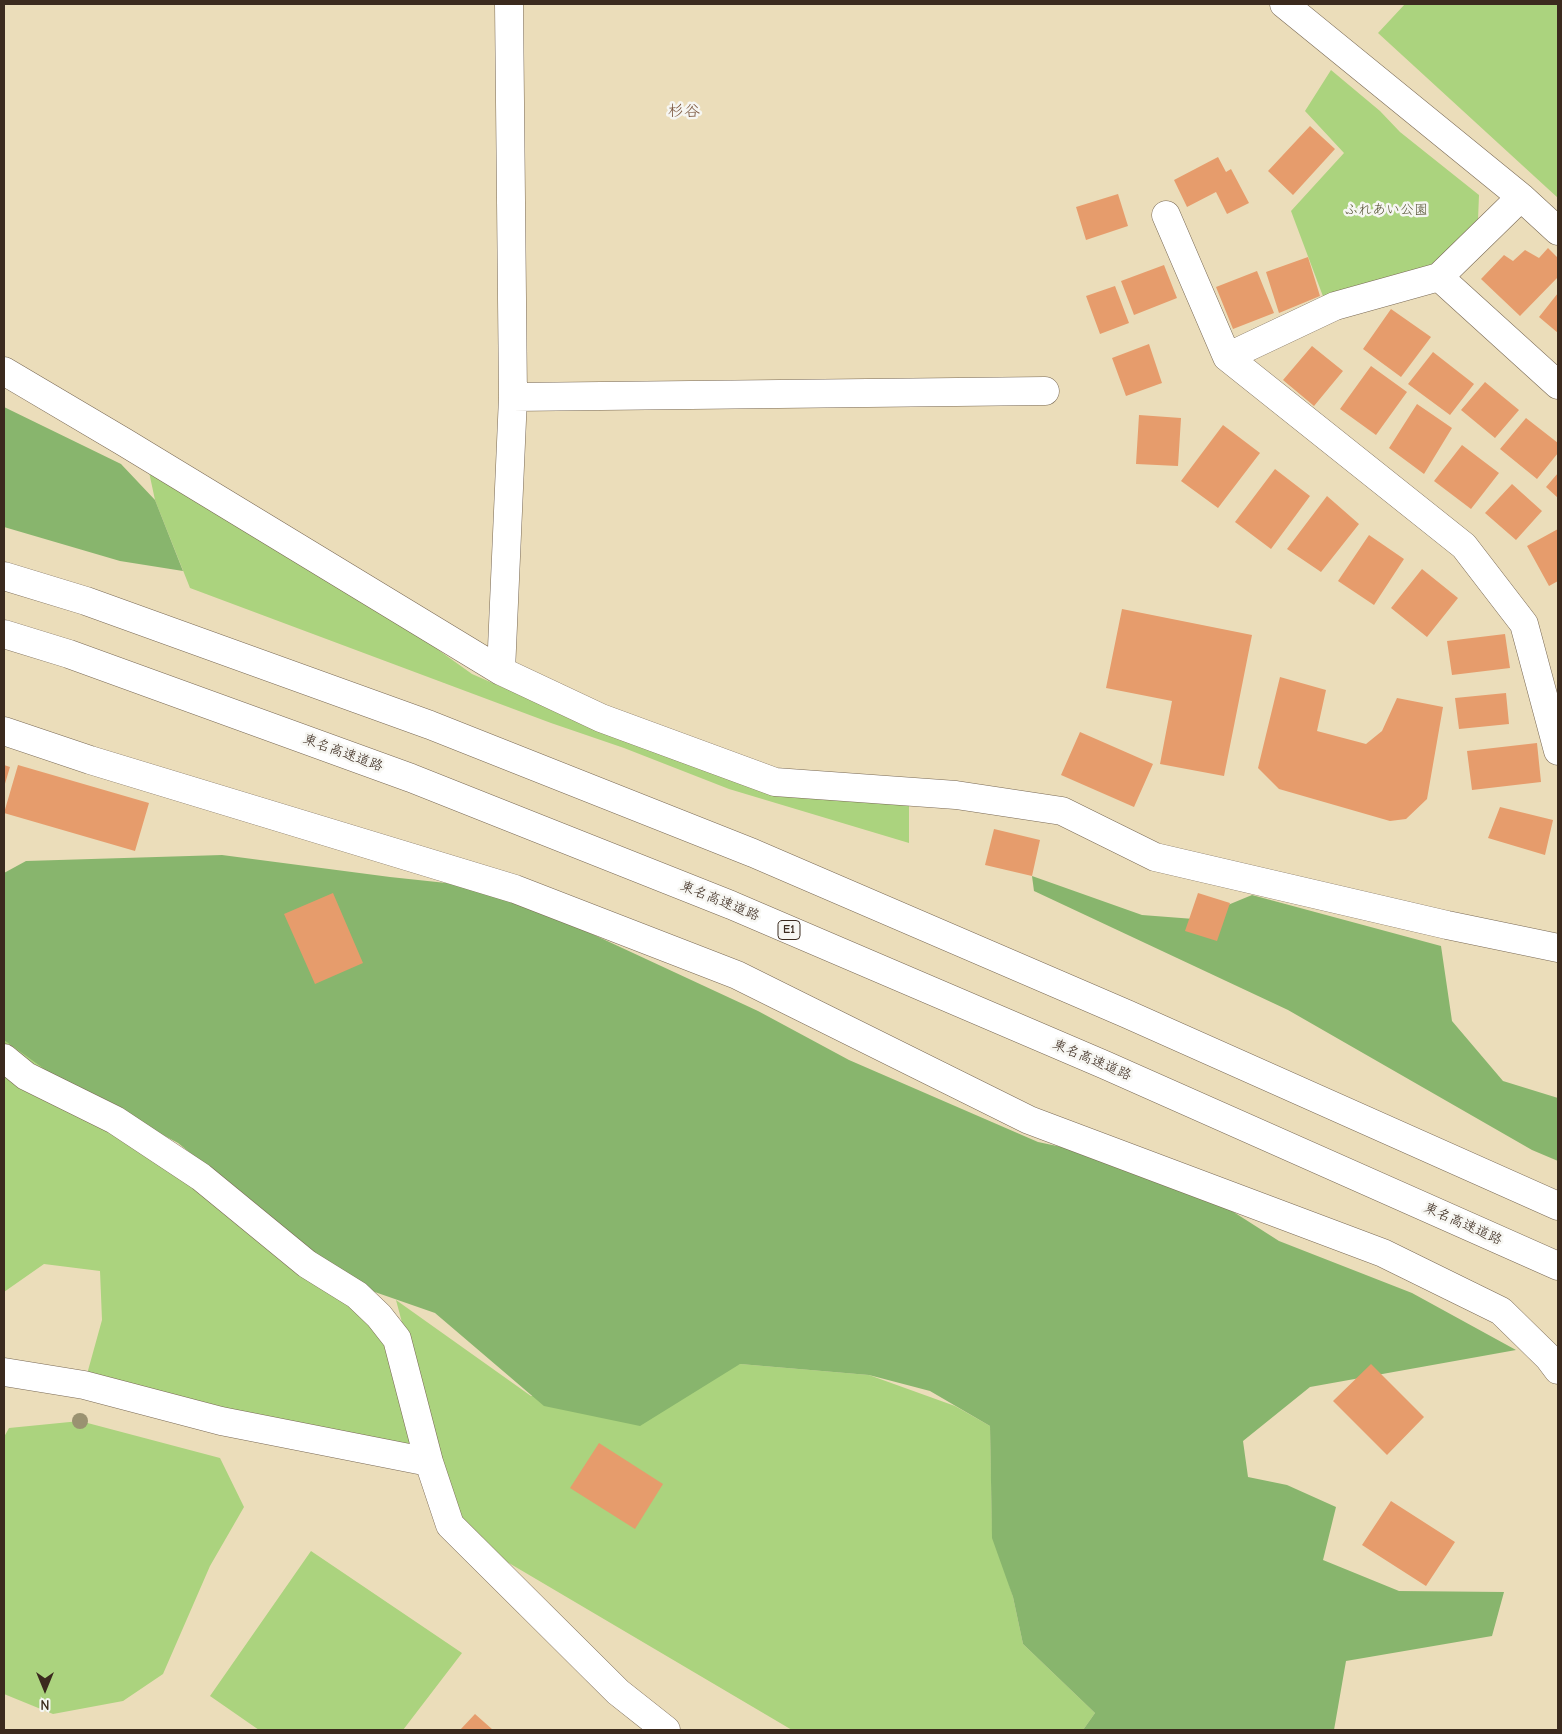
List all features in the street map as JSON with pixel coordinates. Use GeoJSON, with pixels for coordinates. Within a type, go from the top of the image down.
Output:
{"type":"FeatureCollection","features":[{"type":"Feature","properties":{"kind":"main road"},"geometry":{"type":"LineString","coordinates":[[501,671],[513,397],[509,4]]}},
{"type":"Feature","properties":{"kind":"main road"},"geometry":{"type":"LineString","coordinates":[[1284,4],[1521,197],[1558,231]]}},
{"type":"Feature","properties":{"kind":"main road"},"geometry":{"type":"LineString","coordinates":[[1227,357],[1335,306],[1439,277],[1521,197]]}},
{"type":"Feature","properties":{"kind":"main road"},"geometry":{"type":"LineString","coordinates":[[1166,215],[1227,357],[1464,546],[1524,624],[1558,751]]}},
{"type":"Feature","properties":{"kind":"main road"},"geometry":{"type":"LineString","coordinates":[[1439,277],[1558,384]]}},
{"type":"Feature","properties":{"kind":"main road"},"geometry":{"type":"LineString","coordinates":[[4,371],[501,671],[601,718],[775,782],[956,795],[1062,812],[1155,857],[1448,925],[1557,941]]}},
{"type":"Feature","properties":{"kind":"main road"},"geometry":{"type":"LineString","coordinates":[[513,397],[1045,391]]}},
{"type":"Feature","properties":{"kind":"main road"},"geometry":{"type":"LineString","coordinates":[[4,576],[95,605],[430,725],[753,853],[1127,1014],[1558,1206]]}},
{"type":"Feature","properties":{"kind":"main road","name":"東名高速道路"},"geometry":{"type":"LineString","coordinates":[[4,634],[69,654],[412,778],[731,905],[1105,1065],[1558,1266]]}},
{"type":"Feature","properties":{"kind":"main road"},"geometry":{"type":"LineString","coordinates":[[4,731],[100,763],[515,888],[737,975],[1029,1120],[1383,1253],[1501,1311],[1549,1358],[1558,1370]]}},
{"type":"Feature","properties":{"kind":"main road"},"geometry":{"type":"LineString","coordinates":[[4,1058],[26,1076],[115,1120],[201,1177],[306,1264],[357,1295],[380,1316],[397,1340],[429,1462],[450,1525],[618,1692],[666,1730]]}},
{"type":"Feature","properties":{"kind":"main road"},"geometry":{"type":"LineString","coordinates":[[4,1372],[84,1385],[221,1421],[429,1462]]}},
{"type":"Feature","properties":{"kind":"green space"},"geometry":{"type":"Polygon","coordinates":[[[1405,4],[1558,4],[1558,198],[1378,33],[1405,4]]]}},
{"type":"Feature","properties":{"kind":"green space","name":"ふれあい公園"},"geometry":{"type":"Polygon","coordinates":[[[1331,70],[1380,111],[1400,132],[1479,195],[1478,220],[1436,269],[1324,299],[1291,211],[1344,153],[1305,111],[1331,70]]]}},
{"type":"Feature","properties":{"kind":"green space"},"geometry":{"type":"Polygon","coordinates":[[[4,407],[121,464],[155,500],[183,571],[120,561],[4,527],[4,407]]]}},
{"type":"Feature","properties":{"kind":"green space"},"geometry":{"type":"Polygon","coordinates":[[[149,472],[370,601],[472,674],[635,745],[909,804],[909,843],[729,789],[624,748],[551,723],[190,588],[155,500],[149,472]]]}},
{"type":"Feature","properties":{"kind":"green space"},"geometry":{"type":"Polygon","coordinates":[[[222,855],[390,877],[493,888],[758,1011],[849,1060],[1038,1142],[1147,1165],[1221,1204],[1279,1241],[1412,1293],[1516,1350],[1310,1387],[1243,1441],[1248,1477],[1287,1485],[1336,1507],[1323,1560],[1399,1591],[1504,1592],[1492,1636],[1346,1661],[1334,1730],[1083,1730],[1095,1713],[1023,1644],[1013,1597],[992,1538],[990,1426],[930,1391],[869,1375],[740,1364],[640,1426],[544,1406],[435,1313],[349,1283],[178,1143],[61,1081],[4,1040],[4,873],[26,861],[222,855]]]}},
{"type":"Feature","properties":{"kind":"green space"},"geometry":{"type":"Polygon","coordinates":[[[1032,876],[1142,915],[1194,919],[1252,895],[1441,946],[1452,1021],[1503,1081],[1558,1098],[1558,1161],[1532,1150],[1288,1010],[1034,891],[1032,876]]]}},
{"type":"Feature","properties":{"kind":"green space"},"geometry":{"type":"Polygon","coordinates":[[[4,1024],[384,1322],[429,1462],[84,1385],[102,1320],[100,1271],[44,1264],[4,1292],[4,1024]]]}},
{"type":"Feature","properties":{"kind":"green space"},"geometry":{"type":"Polygon","coordinates":[[[396,1300],[531,1396],[740,1364],[869,1375],[955,1406],[990,1426],[992,1529],[1013,1597],[1023,1644],[1095,1713],[1083,1730],[792,1730],[458,1533],[396,1300]]]}},
{"type":"Feature","properties":{"kind":"green space"},"geometry":{"type":"Polygon","coordinates":[[[80,1421],[220,1458],[244,1507],[210,1566],[163,1674],[123,1701],[53,1714],[4,1694],[4,1437],[9,1428],[80,1421]]]}},
{"type":"Feature","properties":{"kind":"green space"},"geometry":{"type":"Polygon","coordinates":[[[311,1551],[462,1653],[403,1730],[259,1730],[210,1696],[311,1551]]]}},
{"type":"Feature","properties":{"kind":"building"},"geometry":{"type":"Polygon","coordinates":[[[1310,126],[1335,149],[1293,195],[1268,171],[1310,126]]]}},
{"type":"Feature","properties":{"kind":"building"},"geometry":{"type":"Polygon","coordinates":[[[1218,157],[1226,172],[1231,169],[1249,203],[1227,214],[1216,192],[1187,207],[1174,180],[1218,157]]]}},
{"type":"Feature","properties":{"kind":"building"},"geometry":{"type":"Polygon","coordinates":[[[1118,194],[1128,226],[1086,240],[1076,207],[1118,194]]]}},
{"type":"Feature","properties":{"kind":"building"},"geometry":{"type":"Polygon","coordinates":[[[1548,248],[1558,258],[1558,277],[1520,316],[1481,279],[1504,255],[1513,261],[1525,250],[1539,258],[1548,248]]]}},
{"type":"Feature","properties":{"kind":"building"},"geometry":{"type":"Polygon","coordinates":[[[1308,257],[1320,296],[1279,313],[1266,272],[1308,257]]]}},
{"type":"Feature","properties":{"kind":"building"},"geometry":{"type":"Polygon","coordinates":[[[1164,265],[1177,298],[1134,315],[1121,281],[1164,265]]]}},
{"type":"Feature","properties":{"kind":"building"},"geometry":{"type":"Polygon","coordinates":[[[1257,271],[1274,313],[1233,329],[1216,287],[1257,271]]]}},
{"type":"Feature","properties":{"kind":"building"},"geometry":{"type":"Polygon","coordinates":[[[1115,286],[1129,323],[1100,334],[1086,296],[1115,286]]]}},
{"type":"Feature","properties":{"kind":"building"},"geometry":{"type":"Polygon","coordinates":[[[1558,293],[1558,333],[1539,317],[1558,293]]]}},
{"type":"Feature","properties":{"kind":"building"},"geometry":{"type":"Polygon","coordinates":[[[1391,309],[1431,337],[1401,377],[1363,349],[1391,309]]]}},
{"type":"Feature","properties":{"kind":"building"},"geometry":{"type":"Polygon","coordinates":[[[1149,344],[1162,383],[1126,396],[1112,358],[1149,344]]]}},
{"type":"Feature","properties":{"kind":"building"},"geometry":{"type":"Polygon","coordinates":[[[1312,346],[1343,371],[1314,406],[1283,380],[1312,346]]]}},
{"type":"Feature","properties":{"kind":"building"},"geometry":{"type":"Polygon","coordinates":[[[1433,352],[1474,384],[1450,415],[1408,384],[1433,352]]]}},
{"type":"Feature","properties":{"kind":"building"},"geometry":{"type":"Polygon","coordinates":[[[1371,366],[1407,392],[1376,435],[1340,409],[1371,366]]]}},
{"type":"Feature","properties":{"kind":"building"},"geometry":{"type":"Polygon","coordinates":[[[1485,382],[1519,410],[1495,438],[1461,410],[1485,382]]]}},
{"type":"Feature","properties":{"kind":"building"},"geometry":{"type":"Polygon","coordinates":[[[1417,404],[1452,428],[1424,474],[1389,448],[1417,404]]]}},
{"type":"Feature","properties":{"kind":"building"},"geometry":{"type":"Polygon","coordinates":[[[1139,415],[1181,418],[1178,466],[1136,464],[1139,415]]]}},
{"type":"Feature","properties":{"kind":"building"},"geometry":{"type":"Polygon","coordinates":[[[1526,418],[1558,443],[1558,453],[1537,479],[1500,449],[1526,418]]]}},
{"type":"Feature","properties":{"kind":"building"},"geometry":{"type":"Polygon","coordinates":[[[1223,425],[1260,453],[1218,508],[1181,481],[1223,425]]]}},
{"type":"Feature","properties":{"kind":"building"},"geometry":{"type":"Polygon","coordinates":[[[1462,445],[1499,473],[1471,509],[1434,481],[1462,445]]]}},
{"type":"Feature","properties":{"kind":"building"},"geometry":{"type":"Polygon","coordinates":[[[1275,469],[1310,496],[1271,549],[1235,522],[1275,469]]]}},
{"type":"Feature","properties":{"kind":"building"},"geometry":{"type":"Polygon","coordinates":[[[1558,473],[1558,498],[1546,487],[1558,473]]]}},
{"type":"Feature","properties":{"kind":"building"},"geometry":{"type":"Polygon","coordinates":[[[1512,484],[1542,511],[1516,540],[1485,513],[1512,484]]]}},
{"type":"Feature","properties":{"kind":"building"},"geometry":{"type":"Polygon","coordinates":[[[1327,496],[1359,524],[1321,572],[1287,549],[1327,496]]]}},
{"type":"Feature","properties":{"kind":"building"},"geometry":{"type":"Polygon","coordinates":[[[1558,529],[1558,581],[1549,586],[1527,546],[1558,529]]]}},
{"type":"Feature","properties":{"kind":"building"},"geometry":{"type":"Polygon","coordinates":[[[1369,535],[1404,559],[1374,605],[1338,581],[1369,535]]]}},
{"type":"Feature","properties":{"kind":"building"},"geometry":{"type":"Polygon","coordinates":[[[1422,569],[1458,598],[1427,637],[1391,608],[1422,569]]]}},
{"type":"Feature","properties":{"kind":"building"},"geometry":{"type":"Polygon","coordinates":[[[1122,609],[1252,635],[1224,776],[1160,764],[1172,701],[1106,688],[1122,609]]]}},
{"type":"Feature","properties":{"kind":"building"},"geometry":{"type":"Polygon","coordinates":[[[1505,634],[1510,668],[1452,675],[1447,641],[1505,634]]]}},
{"type":"Feature","properties":{"kind":"building"},"geometry":{"type":"Polygon","coordinates":[[[1280,677],[1326,690],[1317,731],[1366,744],[1382,731],[1397,698],[1443,707],[1427,799],[1406,819],[1390,821],[1279,789],[1258,768],[1280,677]]]}},
{"type":"Feature","properties":{"kind":"building"},"geometry":{"type":"Polygon","coordinates":[[[1506,693],[1509,724],[1459,729],[1455,698],[1506,693]]]}},
{"type":"Feature","properties":{"kind":"building"},"geometry":{"type":"Polygon","coordinates":[[[1080,732],[1153,764],[1134,807],[1061,775],[1080,732]]]}},
{"type":"Feature","properties":{"kind":"building"},"geometry":{"type":"Polygon","coordinates":[[[1537,743],[1541,782],[1472,790],[1467,751],[1537,743]]]}},
{"type":"Feature","properties":{"kind":"building"},"geometry":{"type":"Polygon","coordinates":[[[4,765],[10,767],[4,787],[4,765]]]}},
{"type":"Feature","properties":{"kind":"building"},"geometry":{"type":"Polygon","coordinates":[[[18,765],[149,803],[135,851],[4,813],[18,765]]]}},
{"type":"Feature","properties":{"kind":"building"},"geometry":{"type":"Polygon","coordinates":[[[1500,807],[1553,820],[1545,855],[1488,838],[1500,807]]]}},
{"type":"Feature","properties":{"kind":"building"},"geometry":{"type":"Polygon","coordinates":[[[994,829],[1040,840],[1032,876],[985,865],[994,829]]]}},
{"type":"Feature","properties":{"kind":"building"},"geometry":{"type":"Polygon","coordinates":[[[333,893],[363,963],[315,984],[284,914],[333,893]]]}},
{"type":"Feature","properties":{"kind":"building"},"geometry":{"type":"Polygon","coordinates":[[[1198,893],[1230,903],[1217,941],[1185,931],[1198,893]]]}},
{"type":"Feature","properties":{"kind":"building"},"geometry":{"type":"Polygon","coordinates":[[[1371,1364],[1424,1417],[1387,1455],[1333,1401],[1371,1364]]]}},
{"type":"Feature","properties":{"kind":"building"},"geometry":{"type":"Polygon","coordinates":[[[599,1443],[663,1484],[635,1529],[570,1488],[599,1443]]]}},
{"type":"Feature","properties":{"kind":"building"},"geometry":{"type":"Polygon","coordinates":[[[1391,1501],[1455,1542],[1426,1586],[1362,1545],[1391,1501]]]}},
{"type":"Feature","properties":{"kind":"building"},"geometry":{"type":"Polygon","coordinates":[[[475,1714],[493,1730],[460,1730],[475,1714]]]}},
{"type":"Feature","properties":{"kind":"district","name":"杉谷"},"geometry":{"type":"Point","coordinates":[684,111]}}]}
